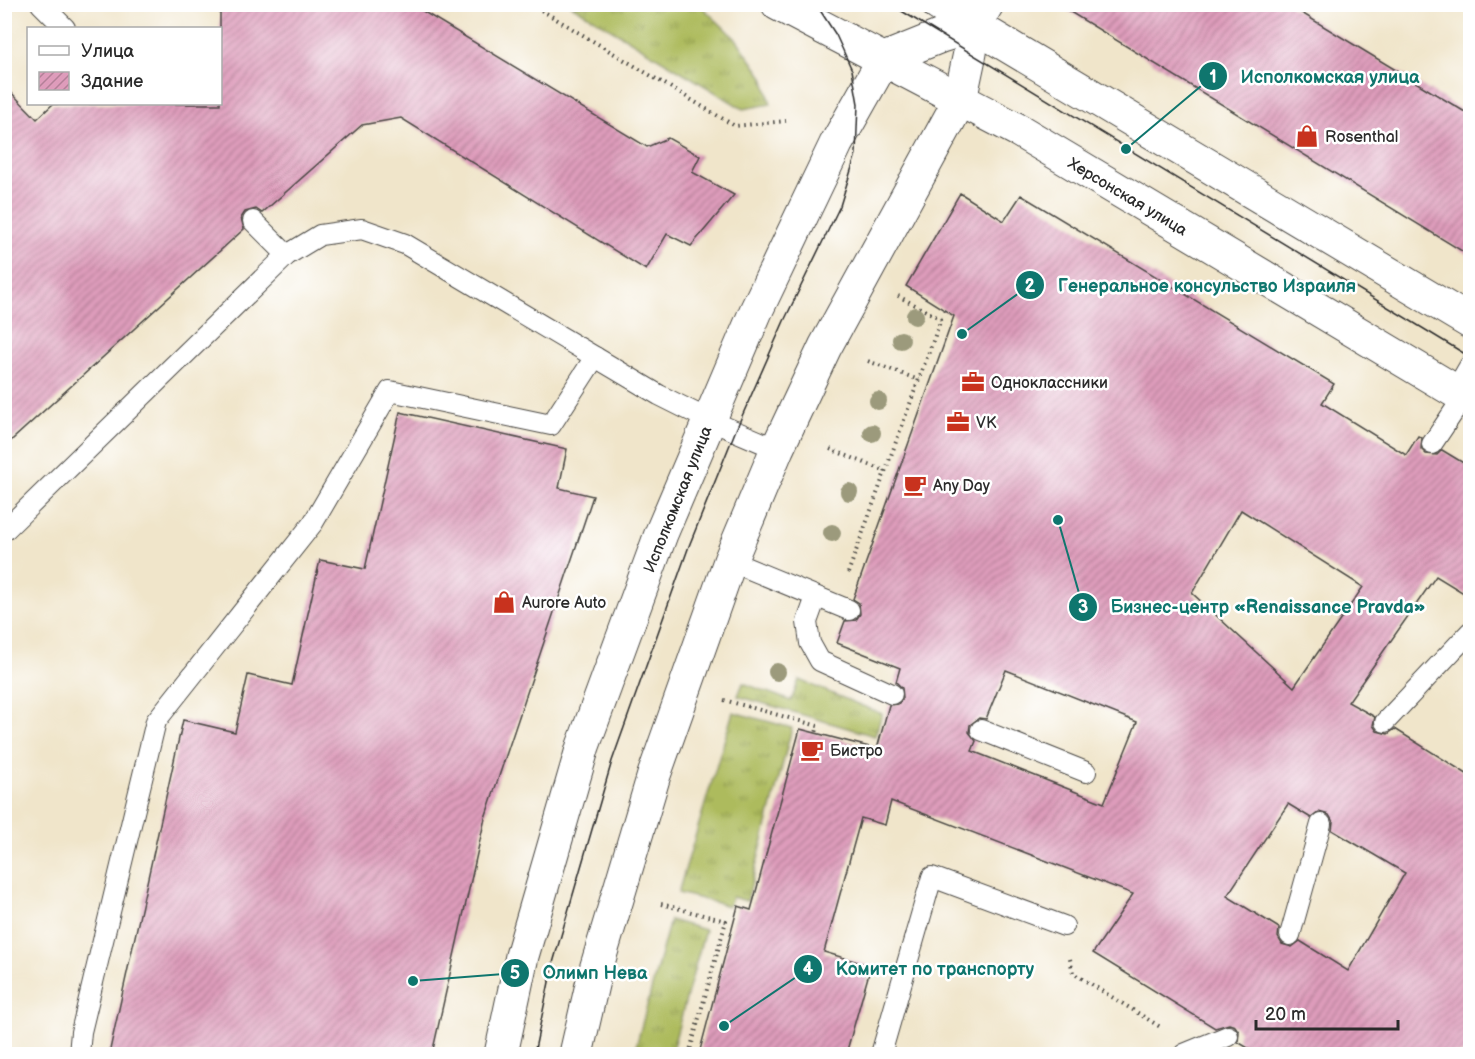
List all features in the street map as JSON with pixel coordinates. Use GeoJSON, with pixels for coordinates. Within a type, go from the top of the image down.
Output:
{"type":"FeatureCollection","features":[{"type":"Feature","properties":{"kind":"street","name":"Херсонская улица"},"geometry":{"type":"LineString","coordinates":[[778,4],[1018,130],[1466,388]]}},
{"type":"Feature","properties":{"kind":"street"},"geometry":{"type":"LineString","coordinates":[[938,4],[981,15],[1470,322]]}},
{"type":"Feature","properties":{"kind":"street"},"geometry":{"type":"LineString","coordinates":[[884,60],[941,36],[981,15]]}},
{"type":"Feature","properties":{"kind":"street"},"geometry":{"type":"LineString","coordinates":[[576,1054],[594,976],[654,775],[730,561],[777,449],[825,347],[960,100],[981,15]]}},
{"type":"Feature","properties":{"kind":"street","name":"Исполкомская улица"},"geometry":{"type":"LineString","coordinates":[[501,1054],[522,956],[583,747],[661,534],[756,311],[836,144],[884,60]]}},
{"type":"Feature","properties":{"kind":"lane"},"geometry":{"type":"LineString","coordinates":[[41,4],[64,27]]}},
{"type":"Feature","properties":{"kind":"lane"},"geometry":{"type":"LineString","coordinates":[[253,221],[287,255]]}},
{"type":"Feature","properties":{"kind":"lane"},"geometry":{"type":"LineString","coordinates":[[4,531],[287,255],[320,235],[362,228],[405,244],[659,395],[709,420],[777,449]]}},
{"type":"Feature","properties":{"kind":"lane"},"geometry":{"type":"LineString","coordinates":[[79,1054],[81,1032],[156,721],[313,523],[390,391],[551,425],[595,357]]}},
{"type":"Feature","properties":{"kind":"lane"},"geometry":{"type":"LineString","coordinates":[[1432,444],[1466,388]]}},
{"type":"Feature","properties":{"kind":"lane"},"geometry":{"type":"LineString","coordinates":[[730,561],[843,608]]}},
{"type":"Feature","properties":{"kind":"lane"},"geometry":{"type":"LineString","coordinates":[[816,597],[807,622],[810,643],[820,661],[892,694]]}},
{"type":"Feature","properties":{"kind":"lane"},"geometry":{"type":"LineString","coordinates":[[1385,722],[1470,632]]}},
{"type":"Feature","properties":{"kind":"lane"},"geometry":{"type":"LineString","coordinates":[[981,730],[1086,772]]}},
{"type":"Feature","properties":{"kind":"lane"},"geometry":{"type":"LineString","coordinates":[[1290,935],[1321,824]]}},
{"type":"Feature","properties":{"kind":"lane"},"geometry":{"type":"LineString","coordinates":[[881,1054],[932,877],[1064,926]]}},
{"type":"Feature","properties":{"kind":"lane"},"geometry":{"type":"LineString","coordinates":[[1191,1052],[1228,1036]]}},
{"type":"Feature","properties":{"kind":"path"},"geometry":{"type":"LineString","coordinates":[[531,4],[735,126],[786,121]]}},
{"type":"Feature","properties":{"kind":"path"},"geometry":{"type":"LineString","coordinates":[[843,608],[885,471],[941,319],[896,295]]}},
{"type":"Feature","properties":{"kind":"path"},"geometry":{"type":"LineString","coordinates":[[868,361],[919,380]]}},
{"type":"Feature","properties":{"kind":"path"},"geometry":{"type":"LineString","coordinates":[[830,449],[885,471]]}},
{"type":"Feature","properties":{"kind":"path"},"geometry":{"type":"LineString","coordinates":[[723,700],[818,726],[816,733]]}},
{"type":"Feature","properties":{"kind":"path"},"geometry":{"type":"LineString","coordinates":[[661,904],[726,921],[690,1054]]}},
{"type":"Feature","properties":{"kind":"path"},"geometry":{"type":"LineString","coordinates":[[1073,973],[1191,1052]]}},
{"type":"Feature","properties":{"kind":"green space"},"geometry":{"type":"Polygon","coordinates":[[[571,5],[700,5],[737,40],[763,77],[771,104],[743,109],[571,5]]]}},
{"type":"Feature","properties":{"kind":"green space"},"geometry":{"type":"Polygon","coordinates":[[[799,680],[882,714],[875,736],[738,696],[743,683],[791,701],[799,680]]]}},
{"type":"Feature","properties":{"kind":"green space"},"geometry":{"type":"Polygon","coordinates":[[[733,712],[792,728],[747,901],[732,897],[729,906],[678,893],[733,712]]]}},
{"type":"Feature","properties":{"kind":"green space"},"geometry":{"type":"Polygon","coordinates":[[[670,920],[705,930],[671,1054],[634,1054],[670,920]]]}},
{"type":"Feature","properties":{"kind":"building"},"geometry":{"type":"Polygon","coordinates":[[[220,4],[411,4],[647,147],[668,138],[700,156],[692,172],[734,195],[691,246],[667,234],[646,270],[401,118],[362,125],[262,213],[256,209],[245,212],[241,218],[244,229],[4,447],[4,85],[37,119],[52,105],[222,105],[222,27],[220,27],[220,4]]]}},
{"type":"Feature","properties":{"kind":"building"},"geometry":{"type":"Polygon","coordinates":[[[1057,4],[1287,4],[1470,115],[1470,256],[1057,4]]]}},
{"type":"Feature","properties":{"kind":"building"},"geometry":{"type":"Polygon","coordinates":[[[960,193],[1004,221],[1021,195],[1334,384],[1322,403],[1406,455],[1418,436],[1422,438],[1421,449],[1426,454],[1437,455],[1442,450],[1470,467],[1470,597],[1436,576],[1348,702],[1375,717],[1373,725],[1377,731],[1388,734],[1395,729],[1470,776],[1470,1054],[1258,1054],[1238,1042],[1239,1032],[1235,1026],[1229,1024],[1215,1028],[1093,953],[1133,894],[891,801],[885,825],[861,818],[824,952],[871,966],[846,1054],[699,1054],[738,906],[751,910],[800,729],[877,749],[889,705],[898,704],[903,698],[902,688],[896,682],[900,668],[837,643],[845,621],[856,620],[860,614],[859,603],[853,599],[954,316],[906,286],[960,193]],[[1241,510],[1192,593],[1294,687],[1363,587],[1241,510]],[[1006,670],[986,719],[979,718],[970,725],[969,732],[976,741],[972,751],[1104,803],[1137,722],[1006,670]],[[1288,804],[1227,896],[1279,928],[1278,937],[1282,944],[1292,947],[1300,941],[1348,971],[1405,873],[1332,830],[1333,822],[1329,815],[1319,812],[1311,818],[1288,804]]]}},
{"type":"Feature","properties":{"kind":"building"},"geometry":{"type":"Polygon","coordinates":[[[400,412],[567,449],[559,488],[593,496],[485,818],[432,1054],[109,1054],[183,720],[235,732],[248,675],[292,685],[320,560],[365,569],[400,412]]]}},
{"type":"Feature","properties":{"kind":"tram line"},"geometry":{"type":"LineString","coordinates":[[534,1054],[553,963],[612,761],[689,546],[735,432],[784,321],[840,206],[856,154],[858,104],[852,70],[836,35],[816,4]]}},
{"type":"Feature","properties":{"kind":"tram line"},"geometry":{"type":"LineString","coordinates":[[890,4],[1470,357]]}},
{"type":"Feature","properties":{"kind":"place","name":"Rosenthal"},"geometry":{"type":"Point","coordinates":[1307,136]}},
{"type":"Feature","properties":{"kind":"place","name":"Исполкомская улица"},"geometry":{"type":"Point","coordinates":[1126,149]}},
{"type":"Feature","properties":{"kind":"place","name":"Генеральное консульство Израиля"},"geometry":{"type":"Point","coordinates":[962,334]}},
{"type":"Feature","properties":{"kind":"place","name":"Одноклассники"},"geometry":{"type":"Point","coordinates":[973,382]}},
{"type":"Feature","properties":{"kind":"place","name":"VK"},"geometry":{"type":"Point","coordinates":[958,422]}},
{"type":"Feature","properties":{"kind":"place","name":"Any Day"},"geometry":{"type":"Point","coordinates":[915,485]}},
{"type":"Feature","properties":{"kind":"place","name":"Бизнес-центр «Renaissance Pravda»"},"geometry":{"type":"Point","coordinates":[1058,520]}},
{"type":"Feature","properties":{"kind":"place","name":"Aurore Auto"},"geometry":{"type":"Point","coordinates":[504,602]}},
{"type":"Feature","properties":{"kind":"place","name":"Бистро"},"geometry":{"type":"Point","coordinates":[812,750]}},
{"type":"Feature","properties":{"kind":"place","name":"Олимп Нева"},"geometry":{"type":"Point","coordinates":[413,981]}},
{"type":"Feature","properties":{"kind":"place","name":"Комитет по транспорту"},"geometry":{"type":"Point","coordinates":[724,1026]}}]}
